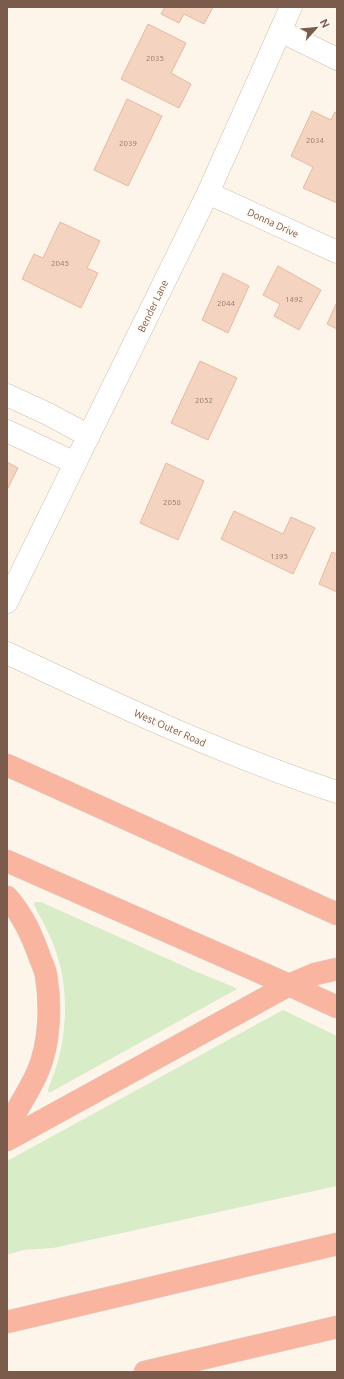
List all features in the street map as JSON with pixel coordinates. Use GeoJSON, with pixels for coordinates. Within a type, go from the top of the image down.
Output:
{"type":"FeatureCollection","features":[{"type":"Feature","properties":{"kind":"highway"},"geometry":{"type":"LineString","coordinates":[[7,765],[337,914]]}},
{"type":"Feature","properties":{"kind":"highway"},"geometry":{"type":"LineString","coordinates":[[7,861],[337,1007]]}},
{"type":"Feature","properties":{"kind":"highway"},"geometry":{"type":"LineString","coordinates":[[7,897],[18,909],[33,937],[46,974],[49,1012],[46,1042],[39,1070],[7,1126]]}},
{"type":"Feature","properties":{"kind":"highway"},"geometry":{"type":"LineString","coordinates":[[7,1140],[289,985],[315,974],[337,969]]}},
{"type":"Feature","properties":{"kind":"highway"},"geometry":{"type":"LineString","coordinates":[[7,1322],[337,1244]]}},
{"type":"Feature","properties":{"kind":"highway"},"geometry":{"type":"LineString","coordinates":[[145,1372],[337,1327]]}},
{"type":"Feature","properties":{"kind":"street","name":"Bender Lane"},"geometry":{"type":"LineString","coordinates":[[7,602],[208,193],[291,7]]}},
{"type":"Feature","properties":{"kind":"street"},"geometry":{"type":"LineString","coordinates":[[280,31],[337,59]]}},
{"type":"Feature","properties":{"kind":"street","name":"Donna Drive"},"geometry":{"type":"LineString","coordinates":[[208,193],[337,252]]}},
{"type":"Feature","properties":{"kind":"street"},"geometry":{"type":"LineString","coordinates":[[7,395],[48,414],[89,436]]}},
{"type":"Feature","properties":{"kind":"street"},"geometry":{"type":"LineString","coordinates":[[7,431],[76,463]]}},
{"type":"Feature","properties":{"kind":"street","name":"West Outer Road"},"geometry":{"type":"LineString","coordinates":[[7,653],[100,697],[214,747],[266,768],[337,792]]}},
{"type":"Feature","properties":{"kind":"green space"},"geometry":{"type":"Polygon","coordinates":[[[35,902],[41,902],[237,989],[49,1093],[48,1090],[58,1061],[64,1032],[64,988],[59,960],[48,931],[35,907],[35,902]]]}},
{"type":"Feature","properties":{"kind":"green space"},"geometry":{"type":"Polygon","coordinates":[[[283,1010],[337,1036],[337,1186],[53,1248],[23,1250],[7,1255],[7,1161],[283,1010]]]}},
{"type":"Feature","properties":{"kind":"building"},"geometry":{"type":"Polygon","coordinates":[[[165,7],[213,7],[204,24],[184,14],[179,23],[161,14],[165,7]]]}},
{"type":"Feature","properties":{"kind":"building"},"geometry":{"type":"Polygon","coordinates":[[[148,24],[186,43],[171,73],[191,84],[179,108],[121,79],[148,24]]]}},
{"type":"Feature","properties":{"kind":"building"},"geometry":{"type":"Polygon","coordinates":[[[127,99],[162,116],[128,186],[94,170],[127,99]]]}},
{"type":"Feature","properties":{"kind":"building"},"geometry":{"type":"Polygon","coordinates":[[[312,111],[331,120],[335,112],[337,113],[337,203],[303,188],[313,167],[291,156],[312,111]]]}},
{"type":"Feature","properties":{"kind":"building"},"geometry":{"type":"Polygon","coordinates":[[[60,222],[100,241],[87,268],[98,273],[81,308],[22,279],[34,254],[43,258],[60,222]]]}},
{"type":"Feature","properties":{"kind":"building"},"geometry":{"type":"Polygon","coordinates":[[[278,266],[321,290],[299,330],[274,316],[280,304],[263,295],[278,266]]]}},
{"type":"Feature","properties":{"kind":"building"},"geometry":{"type":"Polygon","coordinates":[[[223,273],[249,286],[228,333],[202,320],[223,273]]]}},
{"type":"Feature","properties":{"kind":"building"},"geometry":{"type":"Polygon","coordinates":[[[337,302],[337,329],[327,324],[337,302]]]}},
{"type":"Feature","properties":{"kind":"building"},"geometry":{"type":"Polygon","coordinates":[[[200,361],[237,378],[208,440],[171,423],[200,361]]]}},
{"type":"Feature","properties":{"kind":"building"},"geometry":{"type":"Polygon","coordinates":[[[7,462],[18,468],[7,490],[7,462]]]}},
{"type":"Feature","properties":{"kind":"building"},"geometry":{"type":"Polygon","coordinates":[[[166,463],[204,481],[178,540],[140,523],[166,463]]]}},
{"type":"Feature","properties":{"kind":"building"},"geometry":{"type":"Polygon","coordinates":[[[234,511],[283,534],[291,517],[315,528],[293,574],[221,539],[234,511]]]}},
{"type":"Feature","properties":{"kind":"building"},"geometry":{"type":"Polygon","coordinates":[[[332,552],[337,554],[337,592],[319,584],[332,552]]]}}]}
